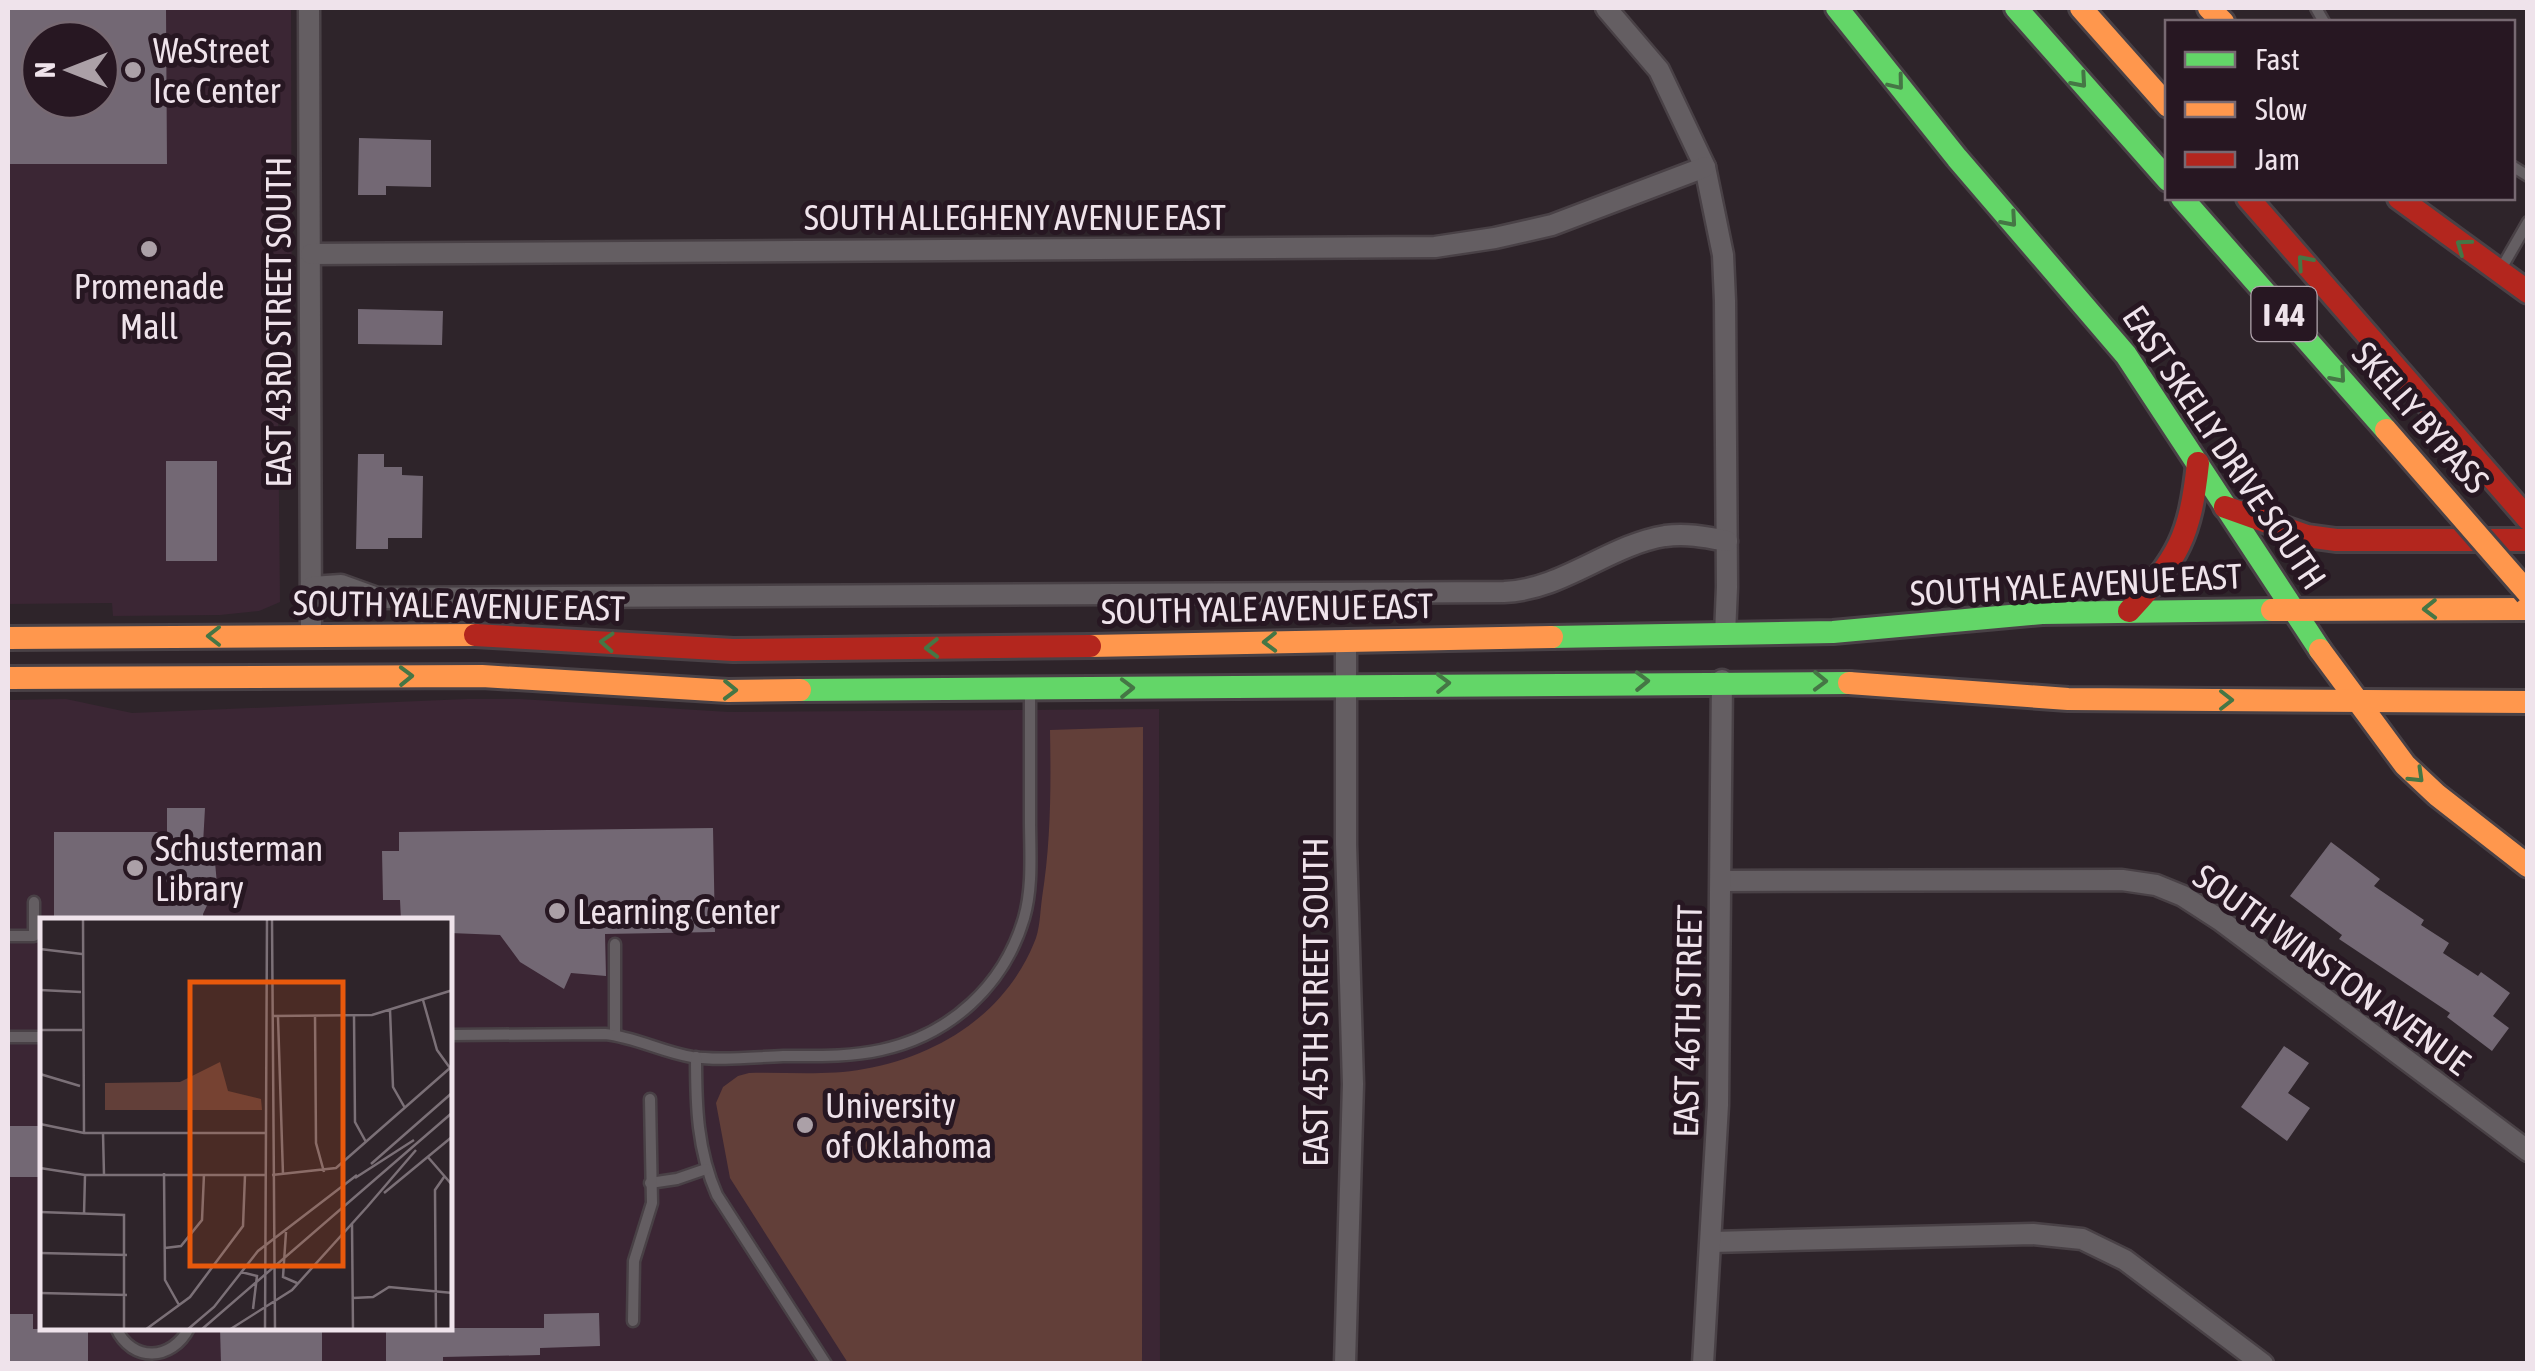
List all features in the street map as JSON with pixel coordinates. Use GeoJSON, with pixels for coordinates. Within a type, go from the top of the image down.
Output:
{"type":"FeatureCollection","features":[{"type":"Feature","properties":{"kind":"main road","name":"EAST SKELLY DRIVE SOUTH"},"geometry":{"type":"LineString","coordinates":[[1836,8],[1957,158],[2126,355],[2294,611],[2405,765],[2528,866]]}},
{"type":"Feature","properties":{"kind":"main road"},"geometry":{"type":"LineString","coordinates":[[2016,8],[2165,177]]}},
{"type":"Feature","properties":{"kind":"main road"},"geometry":{"type":"LineString","coordinates":[[2082,8],[2165,103]]}},
{"type":"Feature","properties":{"kind":"main road","name":"SKELLY BYPASS"},"geometry":{"type":"LineString","coordinates":[[2184,200],[2528,593]]}},
{"type":"Feature","properties":{"kind":"main road","name":"SKELLY BYPASS"},"geometry":{"type":"LineString","coordinates":[[2250,200],[2528,519]]}},
{"type":"Feature","properties":{"kind":"main road"},"geometry":{"type":"LineString","coordinates":[[2403,200],[2528,292]]}},
{"type":"Feature","properties":{"kind":"main road"},"geometry":{"type":"LineString","coordinates":[[2128,611],[2181,552],[2193,517],[2198,463]]}},
{"type":"Feature","properties":{"kind":"main road"},"geometry":{"type":"LineString","coordinates":[[2225,507],[2306,536],[2336,540],[2528,540]]}},
{"type":"Feature","properties":{"kind":"main road","name":"SOUTH YALE AVENUE EAST"},"geometry":{"type":"LineString","coordinates":[[8,638],[498,635],[732,650],[1029,647],[1833,632],[2042,613],[2528,608]]}},
{"type":"Feature","properties":{"kind":"main road"},"geometry":{"type":"LineString","coordinates":[[1722,680],[1724,635]]}},
{"type":"Feature","properties":{"kind":"main road"},"geometry":{"type":"LineString","coordinates":[[308,677],[311,636]]}},
{"type":"Feature","properties":{"kind":"main road"},"geometry":{"type":"LineString","coordinates":[[1029,647],[1030,690]]}},
{"type":"Feature","properties":{"kind":"main road","name":"SOUTH YALE AVENUE EAST"},"geometry":{"type":"LineString","coordinates":[[8,678],[482,676],[728,690],[1030,690],[1722,680],[1876,683],[2083,700],[2528,702]]}},
{"type":"Feature","properties":{"kind":"street","name":"EAST 43RD STREET SOUTH"},"geometry":{"type":"LineString","coordinates":[[309,8],[311,636]]}},
{"type":"Feature","properties":{"kind":"street"},"geometry":{"type":"LineString","coordinates":[[1606,8],[1658,70],[1706,166],[1724,255],[1724,635]]}},
{"type":"Feature","properties":{"kind":"street","name":"SOUTH ALLEGHENY AVENUE EAST"},"geometry":{"type":"LineString","coordinates":[[312,254],[1435,247],[1552,225],[1706,166]]}},
{"type":"Feature","properties":{"kind":"street","name":"SOUTH YALE AVENUE EAST"},"geometry":{"type":"LineString","coordinates":[[312,587],[341,585],[377,598],[1504,592],[1538,587],[1658,537],[1690,534],[1727,542]]}},
{"type":"Feature","properties":{"kind":"street","name":"EAST 45TH STREET SOUTH"},"geometry":{"type":"LineString","coordinates":[[1345,1364],[1353,1084],[1346,640]]}},
{"type":"Feature","properties":{"kind":"street","name":"EAST 46TH STREET"},"geometry":{"type":"LineString","coordinates":[[1703,1364],[1712,1242],[1722,880],[1722,680]]}},
{"type":"Feature","properties":{"kind":"street","name":"SOUTH WINSTON AVENUE"},"geometry":{"type":"LineString","coordinates":[[1722,880],[2091,879],[2156,885],[2183,896],[2220,920],[2528,1151]]}},
{"type":"Feature","properties":{"kind":"street"},"geometry":{"type":"LineString","coordinates":[[1712,1242],[2033,1234],[2082,1239],[2125,1260],[2263,1364]]}},
{"type":"Feature","properties":{"kind":"lane"},"geometry":{"type":"LineString","coordinates":[[2499,272],[2528,222]]}},
{"type":"Feature","properties":{"kind":"lane"},"geometry":{"type":"LineString","coordinates":[[452,1034],[616,1035],[696,1058],[837,1056],[880,1050],[919,1038],[974,1004],[996,978],[1014,946],[1025,914],[1030,870],[1030,690]]}},
{"type":"Feature","properties":{"kind":"lane"},"geometry":{"type":"LineString","coordinates":[[8,936],[34,936],[34,902]]}},
{"type":"Feature","properties":{"kind":"lane"},"geometry":{"type":"LineString","coordinates":[[615,944],[616,1035]]}},
{"type":"Feature","properties":{"kind":"lane"},"geometry":{"type":"LineString","coordinates":[[8,1037],[40,1036]]}},
{"type":"Feature","properties":{"kind":"lane"},"geometry":{"type":"LineString","coordinates":[[696,1058],[697,1123],[706,1169],[718,1195],[826,1364]]}},
{"type":"Feature","properties":{"kind":"lane"},"geometry":{"type":"LineString","coordinates":[[634,1321],[634,1261],[652,1203],[650,1099]]}},
{"type":"Feature","properties":{"kind":"lane"},"geometry":{"type":"LineString","coordinates":[[650,1183],[706,1169]]}},
{"type":"Feature","properties":{"kind":"lane"},"geometry":{"type":"LineString","coordinates":[[118,1331],[128,1346],[151,1354],[174,1348],[187,1331]]}},
{"type":"Feature","properties":{"kind":"shaded area","name":"Promenade Mall"},"geometry":{"type":"Polygon","coordinates":[[[8,8],[291,8],[292,397],[278,398],[280,602],[259,611],[220,615],[113,616],[112,603],[8,604],[8,8]]]}},
{"type":"Feature","properties":{"kind":"shaded area","name":"University of Oklahoma"},"geometry":{"type":"Polygon","coordinates":[[[66,699],[132,713],[467,699],[729,712],[1159,709],[1160,1363],[8,1363],[8,700],[66,699]]]}},
{"type":"Feature","properties":{"kind":"shaded area"},"geometry":{"type":"Polygon","coordinates":[[[1143,727],[1142,1363],[848,1363],[730,1178],[716,1103],[723,1087],[749,1073],[836,1072],[891,1063],[943,1042],[987,1011],[1021,968],[1038,932],[1049,835],[1050,730],[1143,727]]]}},
{"type":"Feature","properties":{"kind":"building","name":"WeStreet Ice Center"},"geometry":{"type":"Polygon","coordinates":[[[8,8],[166,8],[167,164],[8,164],[8,8]]]}},
{"type":"Feature","properties":{"kind":"building"},"geometry":{"type":"Polygon","coordinates":[[[359,138],[431,140],[431,187],[386,186],[386,195],[358,195],[359,138]]]}},
{"type":"Feature","properties":{"kind":"building"},"geometry":{"type":"Polygon","coordinates":[[[358,309],[443,311],[442,345],[358,344],[358,309]]]}},
{"type":"Feature","properties":{"kind":"building"},"geometry":{"type":"Polygon","coordinates":[[[358,454],[384,454],[384,467],[402,467],[402,475],[423,476],[422,538],[388,538],[388,549],[356,549],[358,454]]]}},
{"type":"Feature","properties":{"kind":"building"},"geometry":{"type":"Polygon","coordinates":[[[166,461],[217,461],[217,561],[166,561],[166,461]]]}},
{"type":"Feature","properties":{"kind":"building","name":"Schusterman Library"},"geometry":{"type":"Polygon","coordinates":[[[167,808],[205,808],[203,844],[215,862],[217,884],[204,918],[54,918],[54,832],[167,832],[167,808]]]}},
{"type":"Feature","properties":{"kind":"building","name":"Learning Center"},"geometry":{"type":"Polygon","coordinates":[[[713,828],[715,932],[605,934],[606,976],[571,973],[564,989],[520,962],[500,935],[452,933],[452,918],[401,918],[400,900],[383,900],[382,851],[399,851],[399,832],[713,828]]]}},
{"type":"Feature","properties":{"kind":"building"},"geometry":{"type":"Polygon","coordinates":[[[2331,842],[2380,879],[2374,886],[2424,920],[2421,925],[2449,943],[2443,953],[2478,976],[2481,972],[2510,993],[2493,1016],[2509,1028],[2492,1051],[2447,1017],[2450,1013],[2339,939],[2342,935],[2290,896],[2331,842]]]}},
{"type":"Feature","properties":{"kind":"building"},"geometry":{"type":"Polygon","coordinates":[[[2284,1046],[2309,1063],[2288,1093],[2310,1108],[2287,1141],[2241,1107],[2284,1046]]]}},
{"type":"Feature","properties":{"kind":"building"},"geometry":{"type":"Polygon","coordinates":[[[8,1126],[40,1126],[40,1177],[8,1177],[8,1126]]]}},
{"type":"Feature","properties":{"kind":"building"},"geometry":{"type":"Polygon","coordinates":[[[599,1313],[600,1346],[540,1348],[540,1355],[443,1357],[443,1364],[386,1364],[386,1331],[544,1328],[544,1314],[599,1313]]]}},
{"type":"Feature","properties":{"kind":"building"},"geometry":{"type":"Polygon","coordinates":[[[8,1314],[33,1314],[33,1329],[40,1331],[88,1331],[88,1364],[8,1364],[8,1314]]]}},
{"type":"Feature","properties":{"kind":"building"},"geometry":{"type":"Polygon","coordinates":[[[220,1331],[322,1331],[322,1364],[221,1364],[220,1331]]]}},
{"type":"Feature","properties":{"kind":"traffic: fast"},"geometry":{"type":"LineString","coordinates":[[1837,8],[1957,158],[2126,355],[2320,650]]}},
{"type":"Feature","properties":{"kind":"traffic: fast"},"geometry":{"type":"LineString","coordinates":[[2016,8],[2165,177]]}},
{"type":"Feature","properties":{"kind":"traffic: fast"},"geometry":{"type":"LineString","coordinates":[[2184,200],[2386,430]]}},
{"type":"Feature","properties":{"kind":"traffic: fast"},"geometry":{"type":"LineString","coordinates":[[1552,637],[1833,632],[2042,613],[2272,610]]}},
{"type":"Feature","properties":{"kind":"traffic: fast"},"geometry":{"type":"LineString","coordinates":[[800,690],[1849,683]]}},
{"type":"Feature","properties":{"kind":"traffic: slow"},"geometry":{"type":"LineString","coordinates":[[2081,8],[2165,103]]}},
{"type":"Feature","properties":{"kind":"traffic: slow"},"geometry":{"type":"LineString","coordinates":[[2209,8],[2221,20]]}},
{"type":"Feature","properties":{"kind":"traffic: slow"},"geometry":{"type":"LineString","coordinates":[[2386,430],[2528,593]]}},
{"type":"Feature","properties":{"kind":"traffic: slow"},"geometry":{"type":"LineString","coordinates":[[2272,610],[2528,609]]}},
{"type":"Feature","properties":{"kind":"traffic: slow"},"geometry":{"type":"LineString","coordinates":[[8,638],[475,635]]}},
{"type":"Feature","properties":{"kind":"traffic: slow"},"geometry":{"type":"LineString","coordinates":[[1090,646],[1552,637]]}},
{"type":"Feature","properties":{"kind":"traffic: slow"},"geometry":{"type":"LineString","coordinates":[[2320,650],[2405,765],[2528,866]]}},
{"type":"Feature","properties":{"kind":"traffic: slow"},"geometry":{"type":"LineString","coordinates":[[8,678],[482,676],[728,691],[800,690]]}},
{"type":"Feature","properties":{"kind":"traffic: slow"},"geometry":{"type":"LineString","coordinates":[[1849,683],[2068,699],[2528,702]]}},
{"type":"Feature","properties":{"kind":"traffic: jam"},"geometry":{"type":"LineString","coordinates":[[2250,200],[2528,519]]}},
{"type":"Feature","properties":{"kind":"traffic: jam"},"geometry":{"type":"LineString","coordinates":[[2402,200],[2528,292]]}},
{"type":"Feature","properties":{"kind":"traffic: jam"},"geometry":{"type":"LineString","coordinates":[[2129,611],[2160,576],[2179,545],[2191,510],[2198,463]]}},
{"type":"Feature","properties":{"kind":"traffic: jam"},"geometry":{"type":"LineString","coordinates":[[2225,507],[2307,536],[2336,540],[2528,540]]}},
{"type":"Feature","properties":{"kind":"traffic: jam"},"geometry":{"type":"LineString","coordinates":[[475,635],[733,650],[1090,646]]}},
{"type":"Feature","properties":{"kind":"place","name":"WeStreet Ice Center"},"geometry":{"type":"Point","coordinates":[133,70]}},
{"type":"Feature","properties":{"kind":"place","name":"Promenade Mall"},"geometry":{"type":"Point","coordinates":[149,249]}},
{"type":"Feature","properties":{"kind":"place","name":"Schusterman Library"},"geometry":{"type":"Point","coordinates":[135,868]}},
{"type":"Feature","properties":{"kind":"place","name":"Learning Center"},"geometry":{"type":"Point","coordinates":[557,911]}},
{"type":"Feature","properties":{"kind":"place","name":"University of Oklahoma"},"geometry":{"type":"Point","coordinates":[805,1125]}}]}
